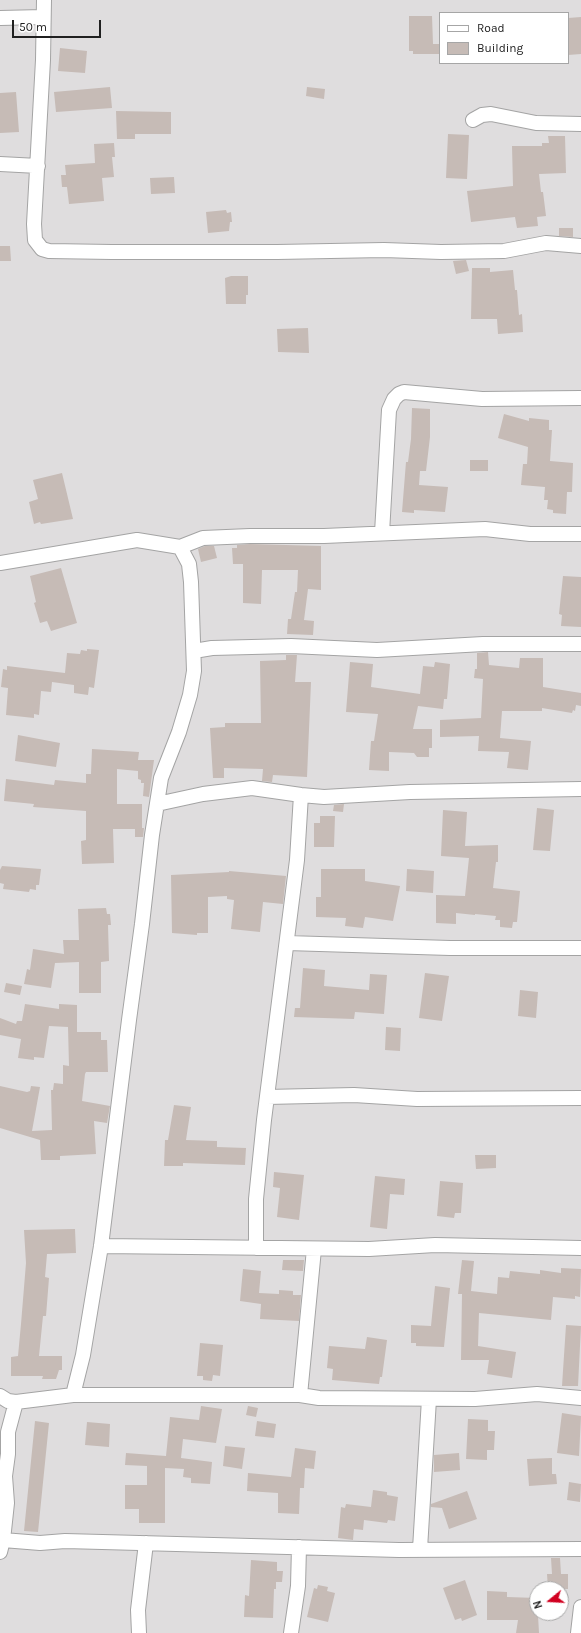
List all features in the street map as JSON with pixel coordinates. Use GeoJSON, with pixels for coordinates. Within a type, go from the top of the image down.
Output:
{"type":"FeatureCollection","features":[{"type":"Feature","properties":{"kind":"street"},"geometry":{"type":"LineString","coordinates":[[44,0],[44,60],[35,240],[42,249],[49,251],[277,252],[384,250],[441,252],[504,251],[546,243],[581,246]]}},
{"type":"Feature","properties":{"kind":"street"},"geometry":{"type":"LineString","coordinates":[[0,18],[43,17]]}},
{"type":"Feature","properties":{"kind":"street"},"geometry":{"type":"LineString","coordinates":[[473,120],[482,115],[491,114],[536,123],[581,124]]}},
{"type":"Feature","properties":{"kind":"street"},"geometry":{"type":"LineString","coordinates":[[0,164],[38,166]]}},
{"type":"Feature","properties":{"kind":"street"},"geometry":{"type":"LineString","coordinates":[[382,533],[389,410],[394,399],[399,394],[404,392],[482,399],[581,398]]}},
{"type":"Feature","properties":{"kind":"street"},"geometry":{"type":"LineString","coordinates":[[0,563],[137,540],[180,547],[203,538],[272,535],[324,536],[485,528],[530,534],[581,534]]}},
{"type":"Feature","properties":{"kind":"street"},"geometry":{"type":"LineString","coordinates":[[73,1395],[83,1355],[101,1246],[161,778],[179,732],[190,695],[194,671],[189,564],[180,547]]}},
{"type":"Feature","properties":{"kind":"street"},"geometry":{"type":"LineString","coordinates":[[194,651],[212,648],[291,646],[377,650],[483,644],[581,644]]}},
{"type":"Feature","properties":{"kind":"street"},"geometry":{"type":"LineString","coordinates":[[157,804],[203,794],[252,788],[324,797],[410,792],[581,789]]}},
{"type":"Feature","properties":{"kind":"street"},"geometry":{"type":"LineString","coordinates":[[256,1248],[256,1199],[267,1097],[297,860],[301,795]]}},
{"type":"Feature","properties":{"kind":"street"},"geometry":{"type":"LineString","coordinates":[[287,943],[450,948],[581,948]]}},
{"type":"Feature","properties":{"kind":"street"},"geometry":{"type":"LineString","coordinates":[[267,1097],[354,1095],[417,1099],[581,1098]]}},
{"type":"Feature","properties":{"kind":"street"},"geometry":{"type":"LineString","coordinates":[[101,1246],[369,1249],[435,1245],[581,1248]]}},
{"type":"Feature","properties":{"kind":"street"},"geometry":{"type":"LineString","coordinates":[[300,1395],[314,1249]]}},
{"type":"Feature","properties":{"kind":"street"},"geometry":{"type":"LineString","coordinates":[[0,1396],[8,1401],[16,1402],[73,1395],[300,1395],[319,1398],[475,1399],[537,1394],[581,1398]]}},
{"type":"Feature","properties":{"kind":"street"},"geometry":{"type":"LineString","coordinates":[[420,1549],[429,1399]]}},
{"type":"Feature","properties":{"kind":"street"},"geometry":{"type":"LineString","coordinates":[[16,1402],[8,1432],[8,1454],[5,1476],[7,1502],[2,1546],[40,1543],[146,1543],[299,1548],[581,1549]]}},
{"type":"Feature","properties":{"kind":"street"},"geometry":{"type":"LineString","coordinates":[[139,1633],[138,1610],[146,1543]]}},
{"type":"Feature","properties":{"kind":"street"},"geometry":{"type":"LineString","coordinates":[[291,1633],[298,1586],[299,1548]]}},
{"type":"Feature","properties":{"kind":"street"},"geometry":{"type":"LineString","coordinates":[[578,1633],[581,1607]]}},
{"type":"Feature","properties":{"kind":"shaded area"},"geometry":{"type":"Polygon","coordinates":[[[0,0],[581,0],[581,1633],[0,1633],[0,0]]]}},
{"type":"Feature","properties":{"kind":"building"},"geometry":{"type":"Polygon","coordinates":[[[409,16],[432,16],[433,44],[439,44],[439,54],[413,54],[413,51],[409,51],[409,16]]]}},
{"type":"Feature","properties":{"kind":"building"},"geometry":{"type":"Polygon","coordinates":[[[581,17],[581,54],[569,55],[569,18],[581,17]]]}},
{"type":"Feature","properties":{"kind":"building"},"geometry":{"type":"Polygon","coordinates":[[[60,48],[87,51],[85,73],[58,71],[60,48]]]}},
{"type":"Feature","properties":{"kind":"building"},"geometry":{"type":"Polygon","coordinates":[[[110,87],[112,108],[56,112],[54,92],[110,87]]]}},
{"type":"Feature","properties":{"kind":"building"},"geometry":{"type":"Polygon","coordinates":[[[307,87],[325,89],[324,99],[306,96],[307,87]]]}},
{"type":"Feature","properties":{"kind":"building"},"geometry":{"type":"Polygon","coordinates":[[[16,92],[19,132],[0,133],[0,93],[16,92]]]}},
{"type":"Feature","properties":{"kind":"building"},"geometry":{"type":"Polygon","coordinates":[[[116,111],[171,112],[171,134],[135,134],[135,139],[117,139],[116,111]]]}},
{"type":"Feature","properties":{"kind":"building"},"geometry":{"type":"Polygon","coordinates":[[[448,134],[469,135],[467,179],[446,178],[448,134]]]}},
{"type":"Feature","properties":{"kind":"building"},"geometry":{"type":"Polygon","coordinates":[[[548,136],[565,136],[566,173],[539,174],[546,216],[537,217],[538,226],[517,228],[515,217],[471,222],[467,191],[513,186],[512,146],[542,146],[542,143],[549,143],[548,136]]]}},
{"type":"Feature","properties":{"kind":"building"},"geometry":{"type":"Polygon","coordinates":[[[114,143],[115,157],[112,157],[114,177],[102,178],[104,201],[69,204],[67,187],[62,187],[61,175],[66,175],[65,165],[95,163],[94,144],[114,143]]]}},
{"type":"Feature","properties":{"kind":"building"},"geometry":{"type":"Polygon","coordinates":[[[174,177],[175,193],[151,194],[150,178],[174,177]]]}},
{"type":"Feature","properties":{"kind":"building"},"geometry":{"type":"Polygon","coordinates":[[[226,210],[227,213],[231,212],[232,222],[230,222],[229,231],[208,233],[206,212],[226,210]]]}},
{"type":"Feature","properties":{"kind":"building"},"geometry":{"type":"Polygon","coordinates":[[[559,228],[573,228],[573,237],[559,236],[559,228]]]}},
{"type":"Feature","properties":{"kind":"building"},"geometry":{"type":"Polygon","coordinates":[[[0,246],[10,246],[11,261],[0,261],[0,246]]]}},
{"type":"Feature","properties":{"kind":"building"},"geometry":{"type":"Polygon","coordinates":[[[466,260],[469,271],[456,274],[453,261],[466,260]]]}},
{"type":"Feature","properties":{"kind":"building"},"geometry":{"type":"Polygon","coordinates":[[[472,268],[490,268],[490,272],[513,270],[515,290],[517,290],[519,315],[522,314],[523,332],[498,334],[497,319],[471,319],[472,268]]]}},
{"type":"Feature","properties":{"kind":"building"},"geometry":{"type":"Polygon","coordinates":[[[231,276],[248,276],[248,295],[246,295],[246,304],[226,304],[225,278],[231,276]]]}},
{"type":"Feature","properties":{"kind":"building"},"geometry":{"type":"Polygon","coordinates":[[[308,328],[309,353],[278,352],[277,329],[308,328]]]}},
{"type":"Feature","properties":{"kind":"building"},"geometry":{"type":"Polygon","coordinates":[[[412,408],[430,409],[430,437],[426,471],[420,471],[419,485],[448,487],[445,512],[414,510],[414,513],[402,512],[406,462],[408,462],[411,439],[412,408]]]}},
{"type":"Feature","properties":{"kind":"building"},"geometry":{"type":"Polygon","coordinates":[[[504,414],[529,421],[529,418],[549,420],[549,430],[552,430],[550,461],[573,463],[572,492],[567,492],[566,514],[553,513],[553,510],[547,509],[548,500],[544,500],[545,487],[521,485],[523,464],[527,464],[528,447],[498,438],[504,414]]]}},
{"type":"Feature","properties":{"kind":"building"},"geometry":{"type":"Polygon","coordinates":[[[470,460],[488,460],[488,471],[470,471],[470,460]]]}},
{"type":"Feature","properties":{"kind":"building"},"geometry":{"type":"Polygon","coordinates":[[[62,473],[73,519],[41,524],[40,522],[34,524],[29,502],[38,499],[33,480],[62,473]]]}},
{"type":"Feature","properties":{"kind":"building"},"geometry":{"type":"Polygon","coordinates":[[[237,545],[321,546],[321,590],[308,589],[304,620],[314,621],[313,635],[287,634],[288,619],[291,619],[295,592],[297,592],[298,570],[262,570],[261,604],[243,603],[243,564],[233,564],[232,548],[237,548],[237,545]]]}},
{"type":"Feature","properties":{"kind":"building"},"geometry":{"type":"Polygon","coordinates":[[[205,546],[214,546],[217,558],[201,562],[198,549],[205,546]]]}},
{"type":"Feature","properties":{"kind":"building"},"geometry":{"type":"Polygon","coordinates":[[[61,568],[77,623],[51,631],[47,621],[40,623],[34,603],[36,602],[30,576],[61,568]]]}},
{"type":"Feature","properties":{"kind":"building"},"geometry":{"type":"Polygon","coordinates":[[[563,576],[581,577],[581,627],[561,626],[562,615],[559,614],[563,576]]]}},
{"type":"Feature","properties":{"kind":"building"},"geometry":{"type":"Polygon","coordinates":[[[87,649],[99,650],[94,688],[89,687],[88,695],[74,693],[74,685],[52,682],[51,692],[41,691],[39,715],[34,714],[34,718],[6,715],[8,688],[1,687],[3,669],[7,670],[7,666],[65,673],[67,653],[80,654],[81,650],[87,651],[87,649]]]}},
{"type":"Feature","properties":{"kind":"building"},"geometry":{"type":"Polygon","coordinates":[[[488,652],[489,665],[519,668],[520,658],[543,658],[543,687],[581,693],[581,706],[576,705],[575,711],[573,710],[572,713],[542,708],[542,711],[502,711],[500,738],[531,741],[528,770],[507,768],[509,752],[478,751],[479,736],[440,737],[440,720],[481,718],[483,679],[474,678],[475,669],[477,669],[477,653],[488,652]]]}},
{"type":"Feature","properties":{"kind":"building"},"geometry":{"type":"Polygon","coordinates":[[[286,655],[297,655],[295,682],[311,682],[307,777],[273,775],[272,782],[262,781],[263,769],[224,768],[224,778],[213,778],[210,728],[225,727],[225,723],[261,723],[260,661],[286,660],[286,655]]]}},
{"type":"Feature","properties":{"kind":"building"},"geometry":{"type":"Polygon","coordinates":[[[350,662],[373,664],[371,687],[420,694],[423,666],[434,667],[435,662],[450,664],[447,699],[444,699],[443,709],[418,706],[413,729],[432,729],[432,748],[429,748],[429,757],[417,757],[414,753],[389,752],[389,771],[369,770],[371,741],[374,741],[378,714],[346,712],[350,662]]]}},
{"type":"Feature","properties":{"kind":"building"},"geometry":{"type":"Polygon","coordinates":[[[18,735],[60,743],[56,767],[15,761],[18,735]]]}},
{"type":"Feature","properties":{"kind":"building"},"geometry":{"type":"Polygon","coordinates":[[[92,749],[139,752],[138,760],[154,760],[149,797],[143,796],[144,783],[141,783],[141,780],[138,779],[138,771],[117,769],[117,804],[142,804],[142,828],[144,828],[143,837],[135,837],[135,829],[113,829],[114,863],[82,864],[81,841],[86,840],[86,811],[33,807],[34,804],[4,801],[6,779],[54,785],[55,780],[86,783],[86,774],[91,774],[92,749]]]}},
{"type":"Feature","properties":{"kind":"building"},"geometry":{"type":"Polygon","coordinates":[[[344,804],[343,812],[333,811],[334,805],[344,804]]]}},
{"type":"Feature","properties":{"kind":"building"},"geometry":{"type":"Polygon","coordinates":[[[537,808],[554,810],[550,851],[533,850],[537,808]]]}},
{"type":"Feature","properties":{"kind":"building"},"geometry":{"type":"Polygon","coordinates":[[[443,810],[467,812],[465,846],[498,845],[498,862],[496,862],[493,888],[520,891],[517,922],[513,922],[512,928],[500,927],[500,920],[495,920],[496,916],[475,914],[456,913],[456,924],[436,923],[436,895],[465,896],[469,858],[441,856],[443,810]]]}},
{"type":"Feature","properties":{"kind":"building"},"geometry":{"type":"Polygon","coordinates":[[[320,816],[335,816],[334,847],[314,847],[314,823],[320,823],[320,816]]]}},
{"type":"Feature","properties":{"kind":"building"},"geometry":{"type":"Polygon","coordinates":[[[2,866],[41,869],[39,885],[36,885],[36,890],[30,889],[29,892],[3,889],[4,884],[0,883],[0,870],[2,866]]]}},
{"type":"Feature","properties":{"kind":"building"},"geometry":{"type":"Polygon","coordinates":[[[321,869],[365,869],[365,881],[400,886],[393,921],[365,917],[363,928],[345,926],[346,918],[316,917],[316,897],[321,897],[321,869]]]}},
{"type":"Feature","properties":{"kind":"building"},"geometry":{"type":"Polygon","coordinates":[[[407,869],[434,871],[433,893],[406,891],[407,869]]]}},
{"type":"Feature","properties":{"kind":"building"},"geometry":{"type":"Polygon","coordinates":[[[229,871],[286,876],[283,904],[263,902],[260,932],[231,929],[234,900],[227,899],[227,896],[208,897],[208,933],[197,933],[197,935],[172,933],[171,875],[229,871]]]}},
{"type":"Feature","properties":{"kind":"building"},"geometry":{"type":"Polygon","coordinates":[[[106,908],[107,914],[110,914],[111,925],[108,925],[109,961],[101,962],[101,993],[79,993],[79,962],[55,963],[51,988],[24,984],[27,969],[30,970],[33,949],[64,954],[63,940],[79,940],[78,909],[106,908]]]}},
{"type":"Feature","properties":{"kind":"building"},"geometry":{"type":"Polygon","coordinates":[[[303,968],[325,970],[324,986],[369,990],[370,974],[387,975],[384,1014],[355,1012],[354,1019],[294,1017],[295,1008],[300,1008],[303,968]]]}},
{"type":"Feature","properties":{"kind":"building"},"geometry":{"type":"Polygon","coordinates":[[[425,973],[449,976],[442,1021],[419,1018],[425,973]]]}},
{"type":"Feature","properties":{"kind":"building"},"geometry":{"type":"Polygon","coordinates":[[[6,983],[22,986],[20,995],[4,992],[6,983]]]}},
{"type":"Feature","properties":{"kind":"building"},"geometry":{"type":"Polygon","coordinates":[[[520,990],[538,992],[536,1018],[518,1016],[520,990]]]}},
{"type":"Feature","properties":{"kind":"building"},"geometry":{"type":"Polygon","coordinates":[[[25,1004],[59,1009],[59,1004],[77,1005],[77,1032],[101,1032],[101,1040],[107,1040],[108,1072],[86,1072],[82,1101],[110,1106],[107,1123],[94,1121],[96,1154],[60,1156],[60,1160],[41,1160],[40,1140],[0,1128],[0,1086],[27,1092],[30,1091],[31,1086],[40,1087],[32,1131],[52,1130],[51,1090],[53,1090],[54,1083],[63,1084],[63,1065],[69,1066],[68,1027],[49,1026],[44,1058],[34,1057],[34,1060],[18,1058],[21,1039],[0,1035],[0,1018],[16,1024],[17,1021],[22,1021],[25,1004]]]}},
{"type":"Feature","properties":{"kind":"building"},"geometry":{"type":"Polygon","coordinates":[[[386,1027],[401,1028],[400,1051],[385,1050],[386,1027]]]}},
{"type":"Feature","properties":{"kind":"building"},"geometry":{"type":"Polygon","coordinates":[[[174,1105],[191,1107],[186,1140],[217,1141],[217,1147],[246,1148],[245,1165],[183,1163],[183,1166],[164,1166],[165,1140],[168,1140],[174,1105]]]}},
{"type":"Feature","properties":{"kind":"building"},"geometry":{"type":"Polygon","coordinates":[[[475,1155],[496,1155],[496,1168],[476,1169],[475,1155]]]}},
{"type":"Feature","properties":{"kind":"building"},"geometry":{"type":"Polygon","coordinates":[[[274,1172],[304,1175],[299,1220],[277,1217],[280,1188],[273,1187],[274,1172]]]}},
{"type":"Feature","properties":{"kind":"building"},"geometry":{"type":"Polygon","coordinates":[[[375,1176],[405,1179],[404,1195],[390,1194],[387,1229],[370,1227],[375,1176]]]}},
{"type":"Feature","properties":{"kind":"building"},"geometry":{"type":"Polygon","coordinates":[[[440,1181],[463,1183],[461,1213],[455,1213],[454,1218],[437,1216],[440,1181]]]}},
{"type":"Feature","properties":{"kind":"building"},"geometry":{"type":"Polygon","coordinates":[[[75,1229],[76,1253],[47,1254],[45,1277],[49,1278],[46,1316],[43,1316],[39,1356],[62,1356],[62,1370],[59,1370],[56,1379],[42,1379],[43,1376],[11,1376],[11,1357],[18,1356],[21,1324],[26,1263],[24,1230],[75,1229]]]}},
{"type":"Feature","properties":{"kind":"building"},"geometry":{"type":"Polygon","coordinates":[[[283,1260],[304,1260],[303,1271],[282,1270],[283,1260]]]}},
{"type":"Feature","properties":{"kind":"building"},"geometry":{"type":"Polygon","coordinates":[[[462,1260],[474,1261],[471,1291],[497,1294],[498,1277],[509,1278],[510,1271],[540,1274],[540,1270],[561,1273],[561,1268],[581,1269],[580,1297],[575,1296],[575,1299],[553,1297],[551,1320],[479,1313],[478,1346],[516,1352],[512,1378],[487,1374],[489,1360],[461,1360],[462,1294],[458,1294],[462,1260]]]}},
{"type":"Feature","properties":{"kind":"building"},"geometry":{"type":"Polygon","coordinates":[[[243,1269],[261,1271],[259,1293],[279,1294],[279,1290],[293,1291],[293,1295],[301,1295],[299,1321],[260,1319],[261,1304],[240,1301],[243,1269]]]}},
{"type":"Feature","properties":{"kind":"building"},"geometry":{"type":"Polygon","coordinates":[[[435,1286],[450,1288],[444,1347],[416,1346],[416,1343],[411,1343],[411,1325],[431,1326],[435,1286]]]}},
{"type":"Feature","properties":{"kind":"building"},"geometry":{"type":"Polygon","coordinates":[[[566,1325],[581,1326],[578,1386],[562,1386],[566,1325]]]}},
{"type":"Feature","properties":{"kind":"building"},"geometry":{"type":"Polygon","coordinates":[[[367,1337],[387,1340],[382,1377],[380,1377],[379,1384],[332,1380],[333,1369],[327,1368],[329,1346],[365,1349],[367,1337]]]}},
{"type":"Feature","properties":{"kind":"building"},"geometry":{"type":"Polygon","coordinates":[[[200,1343],[223,1345],[220,1376],[213,1375],[212,1381],[203,1380],[203,1376],[197,1376],[200,1343]]]}},
{"type":"Feature","properties":{"kind":"building"},"geometry":{"type":"Polygon","coordinates":[[[201,1406],[222,1409],[216,1443],[183,1439],[181,1458],[212,1462],[210,1484],[191,1483],[191,1478],[183,1477],[184,1469],[165,1468],[165,1523],[139,1523],[139,1509],[125,1509],[125,1485],[147,1485],[147,1466],[125,1465],[126,1453],[166,1456],[170,1417],[199,1420],[201,1406]]]}},
{"type":"Feature","properties":{"kind":"building"},"geometry":{"type":"Polygon","coordinates":[[[248,1406],[258,1408],[256,1417],[246,1415],[248,1406]]]}},
{"type":"Feature","properties":{"kind":"building"},"geometry":{"type":"Polygon","coordinates":[[[562,1413],[581,1416],[579,1456],[557,1453],[562,1413]]]}},
{"type":"Feature","properties":{"kind":"building"},"geometry":{"type":"Polygon","coordinates":[[[468,1419],[488,1420],[488,1431],[495,1431],[494,1450],[487,1450],[487,1460],[466,1459],[468,1419]]]}},
{"type":"Feature","properties":{"kind":"building"},"geometry":{"type":"Polygon","coordinates":[[[35,1421],[49,1423],[38,1532],[24,1531],[35,1421]]]}},
{"type":"Feature","properties":{"kind":"building"},"geometry":{"type":"Polygon","coordinates":[[[257,1421],[276,1424],[274,1438],[255,1436],[257,1421]]]}},
{"type":"Feature","properties":{"kind":"building"},"geometry":{"type":"Polygon","coordinates":[[[87,1422],[110,1424],[109,1447],[85,1445],[87,1422]]]}},
{"type":"Feature","properties":{"kind":"building"},"geometry":{"type":"Polygon","coordinates":[[[225,1446],[245,1448],[242,1469],[223,1466],[225,1446]]]}},
{"type":"Feature","properties":{"kind":"building"},"geometry":{"type":"Polygon","coordinates":[[[295,1448],[316,1451],[314,1469],[305,1468],[304,1488],[300,1488],[299,1514],[278,1513],[278,1493],[247,1491],[248,1473],[291,1477],[295,1448]]]}},
{"type":"Feature","properties":{"kind":"building"},"geometry":{"type":"Polygon","coordinates":[[[459,1453],[460,1470],[434,1472],[434,1455],[459,1453]]]}},
{"type":"Feature","properties":{"kind":"building"},"geometry":{"type":"Polygon","coordinates":[[[552,1458],[552,1474],[556,1474],[557,1484],[529,1486],[527,1459],[552,1458]]]}},
{"type":"Feature","properties":{"kind":"building"},"geometry":{"type":"Polygon","coordinates":[[[569,1482],[581,1484],[580,1502],[567,1500],[569,1482]]]}},
{"type":"Feature","properties":{"kind":"building"},"geometry":{"type":"Polygon","coordinates":[[[373,1490],[387,1492],[387,1495],[398,1497],[395,1521],[388,1520],[387,1523],[364,1520],[363,1530],[354,1529],[353,1540],[338,1538],[341,1507],[345,1508],[346,1504],[371,1507],[373,1490]]]}},
{"type":"Feature","properties":{"kind":"building"},"geometry":{"type":"Polygon","coordinates":[[[467,1491],[477,1519],[449,1529],[442,1508],[431,1507],[431,1504],[467,1491]]]}},
{"type":"Feature","properties":{"kind":"building"},"geometry":{"type":"Polygon","coordinates":[[[551,1558],[560,1558],[561,1574],[568,1574],[568,1581],[547,1581],[547,1574],[552,1574],[551,1558]]]}},
{"type":"Feature","properties":{"kind":"building"},"geometry":{"type":"Polygon","coordinates":[[[251,1560],[277,1562],[277,1571],[283,1571],[282,1582],[276,1582],[276,1589],[274,1589],[273,1618],[244,1617],[245,1595],[249,1596],[251,1560]]]}},
{"type":"Feature","properties":{"kind":"building"},"geometry":{"type":"Polygon","coordinates":[[[465,1580],[477,1615],[462,1621],[461,1618],[455,1620],[443,1588],[465,1580]]]}},
{"type":"Feature","properties":{"kind":"building"},"geometry":{"type":"Polygon","coordinates":[[[318,1585],[328,1587],[327,1591],[335,1593],[328,1622],[307,1617],[314,1588],[317,1589],[318,1585]]]}},
{"type":"Feature","properties":{"kind":"building"},"geometry":{"type":"Polygon","coordinates":[[[487,1591],[507,1592],[507,1597],[529,1598],[529,1621],[538,1621],[539,1633],[516,1633],[518,1620],[487,1620],[487,1591]]]}}]}
